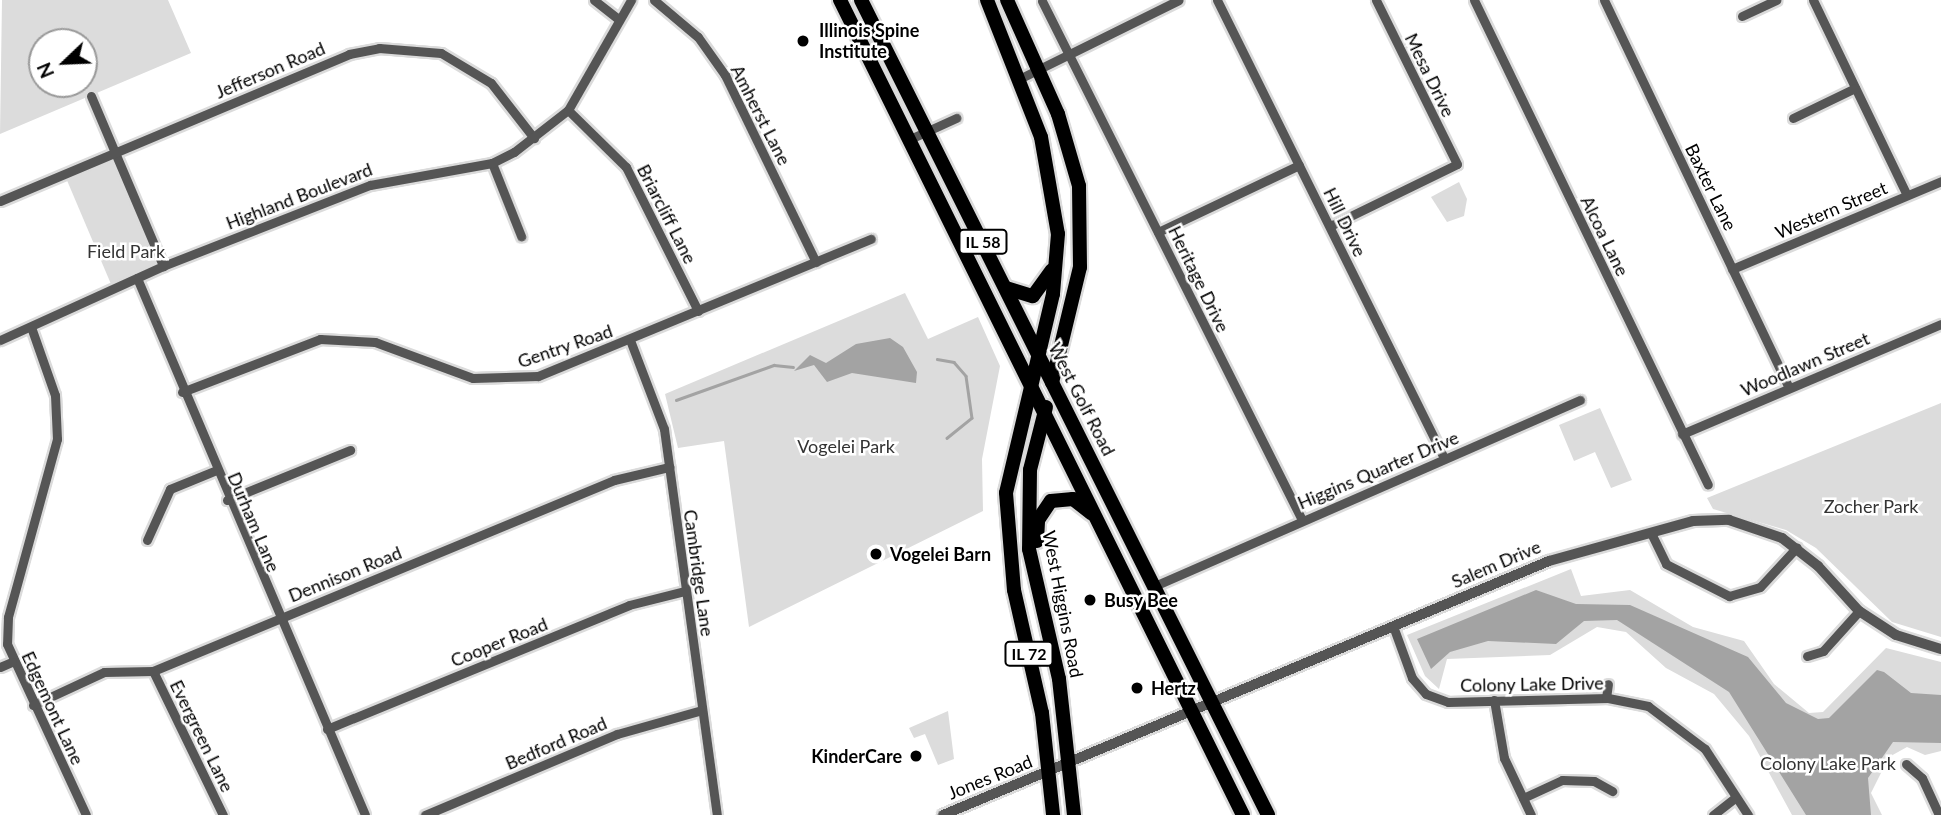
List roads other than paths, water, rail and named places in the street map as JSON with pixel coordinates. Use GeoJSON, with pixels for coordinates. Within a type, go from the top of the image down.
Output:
{"type":"FeatureCollection","features":[{"type":"Feature","properties":{"kind":"main road","name":"West Golf Road"},"geometry":{"type":"LineString","coordinates":[[840,0],[1046,409],[1194,709],[1243,815]]}},
{"type":"Feature","properties":{"kind":"main road","name":"West Golf Road"},"geometry":{"type":"LineString","coordinates":[[861,0],[1268,815]]}},
{"type":"Feature","properties":{"kind":"main road","name":"IL 72"},"geometry":{"type":"LineString","coordinates":[[987,0],[1019,79],[1052,185],[1057,255],[1038,355],[1030,377],[1007,482],[1007,535],[1050,771],[1053,815]]}},
{"type":"Feature","properties":{"kind":"main road","name":"West Higgins Road"},"geometry":{"type":"LineString","coordinates":[[1007,0],[1069,146],[1081,221],[1080,267],[1028,491],[1037,577],[1070,763],[1074,815]]}},
{"type":"Feature","properties":{"kind":"main road"},"geometry":{"type":"LineString","coordinates":[[1006,288],[1025,298],[1040,292],[1057,255]]}},
{"type":"Feature","properties":{"kind":"main road"},"geometry":{"type":"LineString","coordinates":[[1037,577],[1038,520],[1048,504],[1073,499],[1100,522]]}},
{"type":"Feature","properties":{"kind":"street"},"geometry":{"type":"LineString","coordinates":[[594,0],[617,18]]}},
{"type":"Feature","properties":{"kind":"street","name":"Highland Boulevard"},"geometry":{"type":"LineString","coordinates":[[0,340],[163,266],[385,180],[492,163],[534,138],[568,110],[617,18],[631,0]]}},
{"type":"Feature","properties":{"kind":"street","name":"Amherst Lane"},"geometry":{"type":"LineString","coordinates":[[654,0],[698,37],[724,75],[816,262]]}},
{"type":"Feature","properties":{"kind":"street"},"geometry":{"type":"LineString","coordinates":[[1019,79],[1179,0]]}},
{"type":"Feature","properties":{"kind":"street","name":"Hill Drive"},"geometry":{"type":"LineString","coordinates":[[1217,0],[1444,458]]}},
{"type":"Feature","properties":{"kind":"street","name":"Mesa Drive"},"geometry":{"type":"LineString","coordinates":[[1330,226],[1457,163],[1376,0]]}},
{"type":"Feature","properties":{"kind":"street","name":"Alcoa Lane"},"geometry":{"type":"LineString","coordinates":[[1474,0],[1708,485]]}},
{"type":"Feature","properties":{"kind":"street","name":"Baxter Lane"},"geometry":{"type":"LineString","coordinates":[[1604,0],[1789,387]]}},
{"type":"Feature","properties":{"kind":"street"},"geometry":{"type":"LineString","coordinates":[[1742,16],[1777,0]]}},
{"type":"Feature","properties":{"kind":"street"},"geometry":{"type":"LineString","coordinates":[[1813,0],[1907,195]]}},
{"type":"Feature","properties":{"kind":"street","name":"Heritage Drive"},"geometry":{"type":"LineString","coordinates":[[1042,1],[1301,518]]}},
{"type":"Feature","properties":{"kind":"street","name":"Jefferson Road"},"geometry":{"type":"LineString","coordinates":[[0,201],[349,54],[385,47],[441,53],[491,83],[534,138]]}},
{"type":"Feature","properties":{"kind":"street"},"geometry":{"type":"LineString","coordinates":[[1793,118],[1855,88]]}},
{"type":"Feature","properties":{"kind":"street"},"geometry":{"type":"LineString","coordinates":[[92,98],[163,266]]}},
{"type":"Feature","properties":{"kind":"street","name":"Briarcliff Lane"},"geometry":{"type":"LineString","coordinates":[[568,110],[626,167],[698,311]]}},
{"type":"Feature","properties":{"kind":"street"},"geometry":{"type":"LineString","coordinates":[[910,139],[956,118]]}},
{"type":"Feature","properties":{"kind":"street"},"geometry":{"type":"LineString","coordinates":[[492,163],[522,236]]}},
{"type":"Feature","properties":{"kind":"street"},"geometry":{"type":"LineString","coordinates":[[1158,232],[1299,164]]}},
{"type":"Feature","properties":{"kind":"street","name":"Western Street"},"geometry":{"type":"LineString","coordinates":[[1732,269],[1941,181]]}},
{"type":"Feature","properties":{"kind":"street","name":"Gentry Road"},"geometry":{"type":"LineString","coordinates":[[182,392],[320,339],[375,342],[462,376],[506,380],[538,376],[871,239]]}},
{"type":"Feature","properties":{"kind":"street","name":"Durham Lane"},"geometry":{"type":"LineString","coordinates":[[137,278],[214,471],[365,815]]}},
{"type":"Feature","properties":{"kind":"street","name":"Woodlawn Street"},"geometry":{"type":"LineString","coordinates":[[1682,433],[1941,324]]}},
{"type":"Feature","properties":{"kind":"street","name":"Edgemont Lane"},"geometry":{"type":"LineString","coordinates":[[31,327],[55,395],[57,439],[8,617],[12,662],[86,815]]}},
{"type":"Feature","properties":{"kind":"street","name":"Cambridge Lane"},"geometry":{"type":"LineString","coordinates":[[630,340],[659,410],[717,815]]}},
{"type":"Feature","properties":{"kind":"street","name":"Higgins Quarter Drive"},"geometry":{"type":"LineString","coordinates":[[1152,587],[1301,518],[1580,400]]}},
{"type":"Feature","properties":{"kind":"street"},"geometry":{"type":"LineString","coordinates":[[227,500],[350,450]]}},
{"type":"Feature","properties":{"kind":"street","name":"Dennison Road"},"geometry":{"type":"LineString","coordinates":[[33,705],[104,672],[153,671],[614,481],[669,467]]}},
{"type":"Feature","properties":{"kind":"street"},"geometry":{"type":"LineString","coordinates":[[147,540],[170,489],[214,471]]}},
{"type":"Feature","properties":{"kind":"street","name":"Salem Drive"},"geometry":{"type":"LineString","coordinates":[[1050,771],[1549,561],[1693,521],[1729,520],[1797,547],[1859,611],[1896,635],[1941,649]]}},
{"type":"Feature","properties":{"kind":"street"},"geometry":{"type":"LineString","coordinates":[[1651,533],[1666,564],[1729,596],[1760,587],[1797,547]]}},
{"type":"Feature","properties":{"kind":"street","name":"Cooper Road"},"geometry":{"type":"LineString","coordinates":[[327,729],[636,602],[685,591]]}},
{"type":"Feature","properties":{"kind":"street"},"geometry":{"type":"LineString","coordinates":[[1807,656],[1823,651],[1859,611]]}},
{"type":"Feature","properties":{"kind":"street","name":"Colony Lake Drive"},"geometry":{"type":"LineString","coordinates":[[1393,626],[1412,678],[1426,694],[1448,702],[1606,698],[1668,717],[1705,749],[1748,815]]}},
{"type":"Feature","properties":{"kind":"street"},"geometry":{"type":"LineString","coordinates":[[0,667],[12,662]]}},
{"type":"Feature","properties":{"kind":"street","name":"Evergreen Lane"},"geometry":{"type":"LineString","coordinates":[[153,671],[223,815]]}},
{"type":"Feature","properties":{"kind":"street"},"geometry":{"type":"LineString","coordinates":[[1606,698],[1608,684]]}},
{"type":"Feature","properties":{"kind":"street"},"geometry":{"type":"LineString","coordinates":[[1494,700],[1496,733],[1531,815]]}},
{"type":"Feature","properties":{"kind":"street","name":"Bedford Road"},"geometry":{"type":"LineString","coordinates":[[425,815],[617,734],[702,710]]}},
{"type":"Feature","properties":{"kind":"street"},"geometry":{"type":"LineString","coordinates":[[1906,764],[1922,778],[1939,815]]}},
{"type":"Feature","properties":{"kind":"street","name":"Jones Road"},"geometry":{"type":"LineString","coordinates":[[943,815],[1050,771]]}},
{"type":"Feature","properties":{"kind":"street"},"geometry":{"type":"LineString","coordinates":[[1523,798],[1562,780],[1594,781],[1612,791]]}},
{"type":"Feature","properties":{"kind":"street"},"geometry":{"type":"LineString","coordinates":[[1713,815],[1737,797]]}},
{"type":"Feature","properties":{"kind":"waterway"},"geometry":{"type":"LineString","coordinates":[[937,359],[954,362],[966,376],[972,418],[947,438]]}},
{"type":"Feature","properties":{"kind":"waterway"},"geometry":{"type":"LineString","coordinates":[[676,400],[774,365],[793,367]]}},
{"type":"Feature","properties":{"kind":"place","name":"Illinois Spine Institute"},"geometry":{"type":"Point","coordinates":[803,41]}},
{"type":"Feature","properties":{"kind":"place","name":"Vogelei Barn"},"geometry":{"type":"Point","coordinates":[876,554]}},
{"type":"Feature","properties":{"kind":"place","name":"Busy Bee"},"geometry":{"type":"Point","coordinates":[1090,600]}},
{"type":"Feature","properties":{"kind":"place","name":"Hertz"},"geometry":{"type":"Point","coordinates":[1137,688]}},
{"type":"Feature","properties":{"kind":"place","name":"KinderCare"},"geometry":{"type":"Point","coordinates":[916,756]}},
{"type":"Feature","properties":{"kind":"park label","name":"Field Park"},"geometry":{"type":"Point","coordinates":[126,251]}},
{"type":"Feature","properties":{"kind":"park label","name":"Vogelei Park"},"geometry":{"type":"Point","coordinates":[846,446]}},
{"type":"Feature","properties":{"kind":"park label","name":"Zocher Park"},"geometry":{"type":"Point","coordinates":[1871,506]}},
{"type":"Feature","properties":{"kind":"park label","name":"Colony Lake Park"},"geometry":{"type":"Point","coordinates":[1828,763]}}]}
